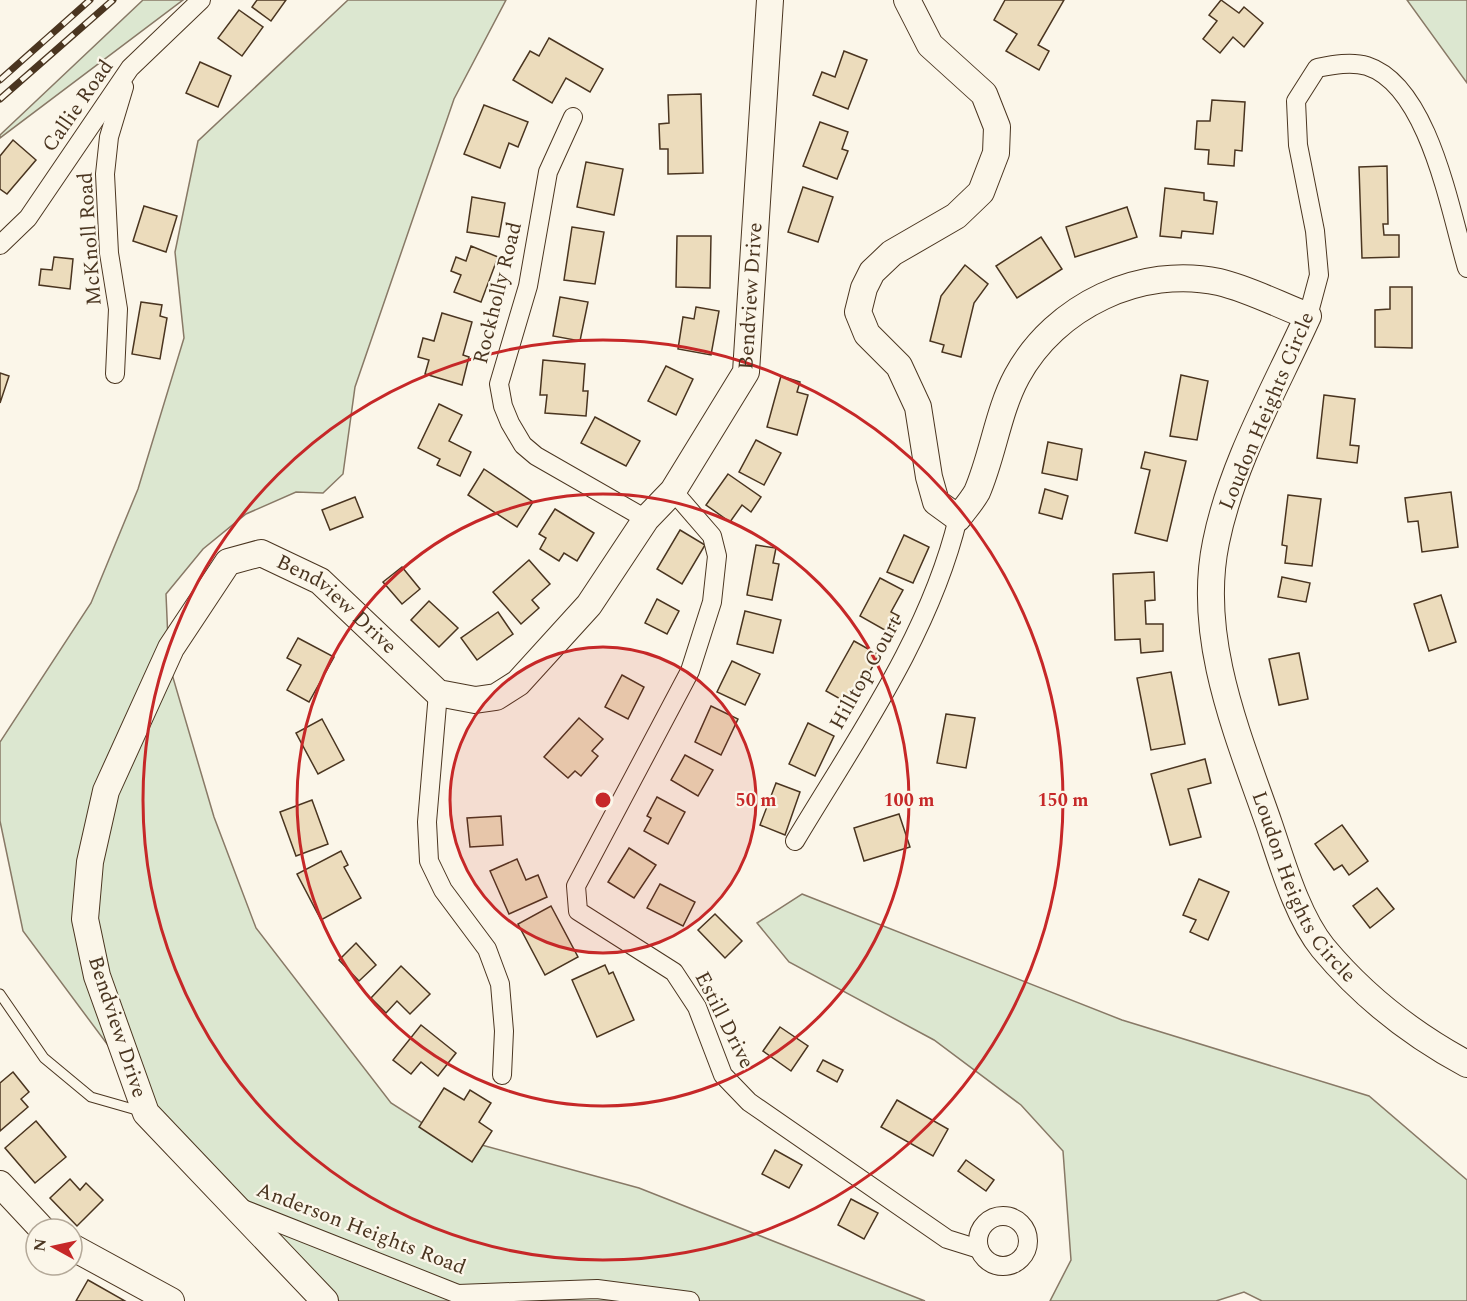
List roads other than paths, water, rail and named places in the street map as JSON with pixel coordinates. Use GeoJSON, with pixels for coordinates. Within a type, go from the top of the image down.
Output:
{"type":"FeatureCollection","features":[{"type":"Feature","properties":{"kind":"street","name":"Callie Road"},"geometry":{"type":"LineString","coordinates":[[0,245],[28,218],[130,68],[201,0]]}},
{"type":"Feature","properties":{"kind":"street","name":"Bendview Drive"},"geometry":{"type":"LineString","coordinates":[[325,1301],[146,1113],[97,976],[85,919],[90,862],[106,791],[171,648],[228,562],[261,553],[320,580],[438,693],[475,700],[496,697],[518,683],[589,606],[646,519],[673,491],[746,372],[770,0]]}},
{"type":"Feature","properties":{"kind":"street"},"geometry":{"type":"LineString","coordinates":[[907,0],[930,45],[984,94],[997,128],[996,153],[981,192],[956,216],[892,253],[872,272],[864,288],[858,312],[867,334],[899,366],[918,407],[929,477],[936,502],[958,518],[976,494],[1016,377],[1039,343],[1073,314],[1115,290],[1151,279],[1185,278],[1220,282],[1308,316]]}},
{"type":"Feature","properties":{"kind":"street","name":"Loudon Heights Circle"},"geometry":{"type":"LineString","coordinates":[[1467,268],[1427,131],[1397,84],[1367,66],[1339,64],[1317,68],[1296,101],[1298,145],[1315,231],[1319,275],[1308,316],[1228,491],[1215,544],[1211,605],[1226,700],[1293,893],[1322,946],[1376,1002],[1425,1042],[1467,1064]]}},
{"type":"Feature","properties":{"kind":"street","name":"McKnoll Road"},"geometry":{"type":"LineString","coordinates":[[115,374],[118,309],[109,253],[105,174],[108,137],[130,68]]}},
{"type":"Feature","properties":{"kind":"street","name":"Rockholly Road"},"geometry":{"type":"LineString","coordinates":[[573,117],[548,172],[528,286],[500,384],[503,406],[522,445],[536,456],[646,519]]}},
{"type":"Feature","properties":{"kind":"street","name":"Estill Drive"},"geometry":{"type":"LineString","coordinates":[[673,491],[712,536],[717,556],[712,602],[690,671],[576,886],[578,911],[674,972],[697,1006],[723,1075],[749,1102],[947,1239],[979,1249]]}},
{"type":"Feature","properties":{"kind":"street","name":"Hilltop Court"},"geometry":{"type":"LineString","coordinates":[[795,841],[913,638],[948,562],[958,518]]}},
{"type":"Feature","properties":{"kind":"street"},"geometry":{"type":"LineString","coordinates":[[438,693],[427,822],[429,861],[443,890],[487,949],[500,984],[504,1031],[502,1075]]}},
{"type":"Feature","properties":{"kind":"street"},"geometry":{"type":"LineString","coordinates":[[0,1184],[31,1217]]}},
{"type":"Feature","properties":{"kind":"street","name":"Anderson Heights Road"},"geometry":{"type":"LineString","coordinates":[[232,1204],[458,1294],[597,1289],[690,1301]]}},
{"type":"Feature","properties":{"kind":"street"},"geometry":{"type":"LineString","coordinates":[[84,1254],[171,1301]]}},
{"type":"Feature","properties":{"kind":"lane"},"geometry":{"type":"LineString","coordinates":[[0,994],[44,1058],[91,1097],[146,1113]]}},
{"type":"Feature","properties":{"kind":"railway"},"geometry":{"type":"LineString","coordinates":[[0,80],[90,0]]}},
{"type":"Feature","properties":{"kind":"railway"},"geometry":{"type":"LineString","coordinates":[[0,99],[113,0]]}}]}
